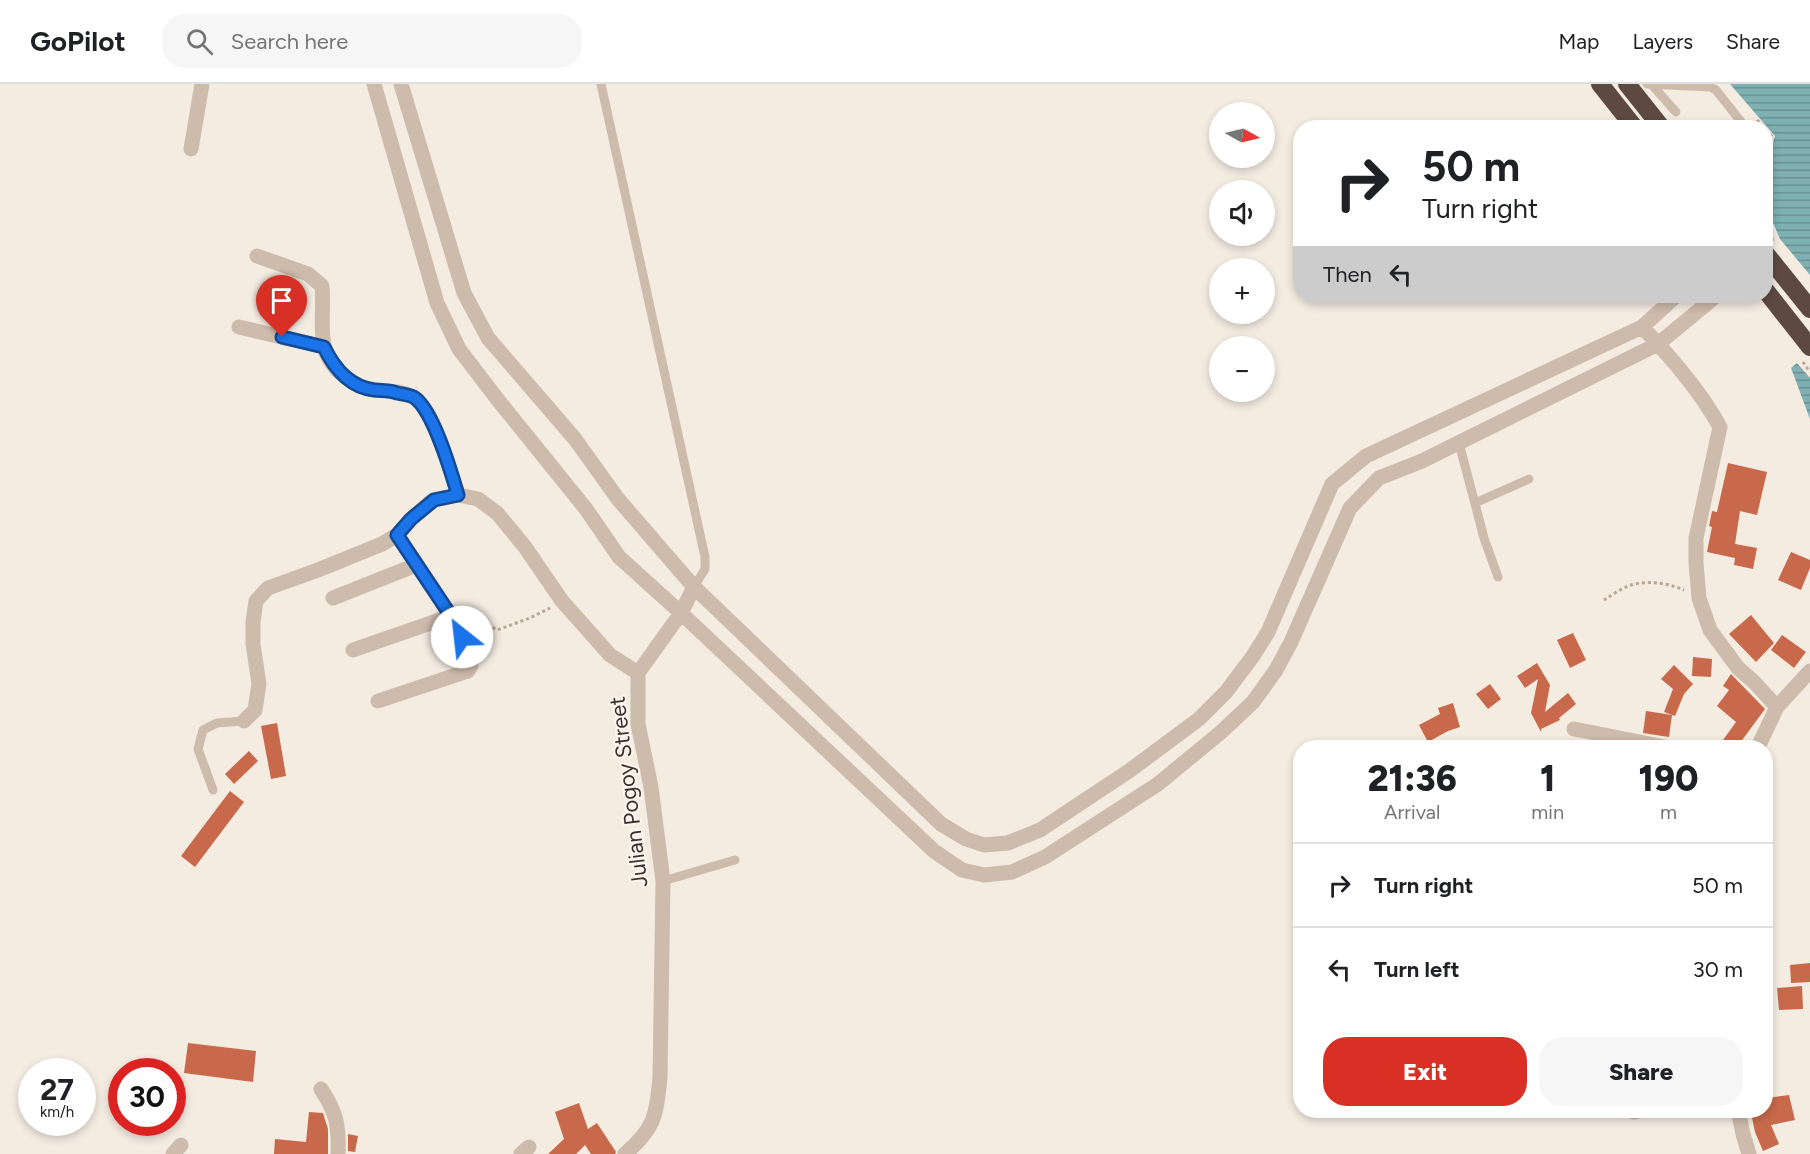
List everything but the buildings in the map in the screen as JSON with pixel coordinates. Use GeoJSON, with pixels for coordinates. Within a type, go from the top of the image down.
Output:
{"type":"FeatureCollection","features":[{"type":"Feature","properties":{"kind":"highway"},"geometry":{"type":"LineString","coordinates":[[1600,84],[1629,120]]}},
{"type":"Feature","properties":{"kind":"highway"},"geometry":{"type":"LineString","coordinates":[[1627,84],[1656,120]]}},
{"type":"Feature","properties":{"kind":"highway"},"geometry":{"type":"LineString","coordinates":[[1773,263],[1810,309]]}},
{"type":"Feature","properties":{"kind":"highway"},"geometry":{"type":"LineString","coordinates":[[1773,300],[1810,347]]}},
{"type":"Feature","properties":{"kind":"street"},"geometry":{"type":"LineString","coordinates":[[191,149],[202,84]]}},
{"type":"Feature","properties":{"kind":"street"},"geometry":{"type":"LineString","coordinates":[[374,84],[436,303],[459,349],[586,509],[619,557],[934,851],[962,870],[984,875],[1012,872],[1045,856],[1158,784],[1221,733],[1253,702],[1276,670],[1291,642],[1350,508],[1379,478],[1422,461],[1658,344],[1708,303]]}},
{"type":"Feature","properties":{"kind":"street"},"geometry":{"type":"LineString","coordinates":[[401,84],[464,293],[488,338],[575,439],[618,499],[694,586],[941,824],[966,839],[984,845],[1008,843],[1040,830],[1129,771],[1199,719],[1226,692],[1268,632],[1332,484],[1366,456],[1642,327],[1668,303]]}},
{"type":"Feature","properties":{"kind":"street"},"geometry":{"type":"LineString","coordinates":[[244,722],[255,710],[259,684],[253,644],[256,601],[268,588],[382,544],[397,535],[411,519],[434,500],[458,495],[443,448],[426,412],[414,398],[393,391],[361,387],[344,377],[330,359],[324,347],[322,286],[308,274],[257,256]]}},
{"type":"Feature","properties":{"kind":"street"},"geometry":{"type":"LineString","coordinates":[[239,327],[324,347]]}},
{"type":"Feature","properties":{"kind":"street"},"geometry":{"type":"LineString","coordinates":[[1642,327],[1712,413],[1720,427],[1696,538],[1699,598],[1710,630],[1738,668],[1777,707]]}},
{"type":"Feature","properties":{"kind":"street","name":"Julian Pogoy Street"},"geometry":{"type":"LineString","coordinates":[[458,495],[478,498],[497,513],[525,547],[562,601],[610,655],[638,673],[638,724],[652,799],[663,881],[660,1078],[657,1110],[653,1122],[625,1154]]}},
{"type":"Feature","properties":{"kind":"street"},"geometry":{"type":"LineString","coordinates":[[378,701],[468,671],[471,666],[470,655],[451,616],[397,535]]}},
{"type":"Feature","properties":{"kind":"street"},"geometry":{"type":"LineString","coordinates":[[333,598],[416,565]]}},
{"type":"Feature","properties":{"kind":"street"},"geometry":{"type":"LineString","coordinates":[[638,673],[681,613],[694,586]]}},
{"type":"Feature","properties":{"kind":"street"},"geometry":{"type":"LineString","coordinates":[[353,650],[451,616]]}},
{"type":"Feature","properties":{"kind":"street"},"geometry":{"type":"LineString","coordinates":[[1761,740],[1777,707],[1810,671]]}},
{"type":"Feature","properties":{"kind":"street"},"geometry":{"type":"LineString","coordinates":[[1574,729],[1630,740]]}},
{"type":"Feature","properties":{"kind":"street"},"geometry":{"type":"LineString","coordinates":[[321,1089],[332,1106],[337,1122],[338,1154]]}},
{"type":"Feature","properties":{"kind":"street"},"geometry":{"type":"LineString","coordinates":[[1740,1118],[1749,1154]]}},
{"type":"Feature","properties":{"kind":"lane"},"geometry":{"type":"LineString","coordinates":[[601,84],[705,557],[705,569],[694,586]]}},
{"type":"Feature","properties":{"kind":"lane"},"geometry":{"type":"LineString","coordinates":[[1650,84],[1676,112]]}},
{"type":"Feature","properties":{"kind":"lane"},"geometry":{"type":"LineString","coordinates":[[1650,84],[1710,87],[1716,90],[1740,120]]}},
{"type":"Feature","properties":{"kind":"lane"},"geometry":{"type":"LineString","coordinates":[[1459,443],[1498,578]]}},
{"type":"Feature","properties":{"kind":"lane"},"geometry":{"type":"LineString","coordinates":[[1475,503],[1529,479]]}},
{"type":"Feature","properties":{"kind":"lane"},"geometry":{"type":"LineString","coordinates":[[213,790],[198,749],[204,730],[217,723],[244,722]]}},
{"type":"Feature","properties":{"kind":"lane"},"geometry":{"type":"LineString","coordinates":[[663,881],[735,860]]}},
{"type":"Feature","properties":{"kind":"path"},"geometry":{"type":"LineString","coordinates":[[1604,600],[1630,586],[1650,582],[1675,586],[1699,598]]}},
{"type":"Feature","properties":{"kind":"path"},"geometry":{"type":"LineString","coordinates":[[451,616],[475,616],[497,630],[530,618],[562,601]]}},
{"type":"Feature","properties":{"kind":"water"},"geometry":{"type":"Polygon","coordinates":[[[1730,84],[1810,84],[1810,275],[1780,239],[1773,222],[1773,142],[1775,136],[1773,120],[1761,120],[1730,84]]]}},
{"type":"Feature","properties":{"kind":"water"},"geometry":{"type":"Polygon","coordinates":[[[1797,363],[1810,378],[1810,419],[1791,368],[1797,363]]]}},
{"type":"Feature","properties":{"kind":"route"},"geometry":{"type":"LineString","coordinates":[[282,337],[324,347],[344,377],[361,387],[393,391],[414,398],[426,412],[443,448],[458,495],[434,500],[411,519],[397,535],[451,616],[462,637]]}}]}
